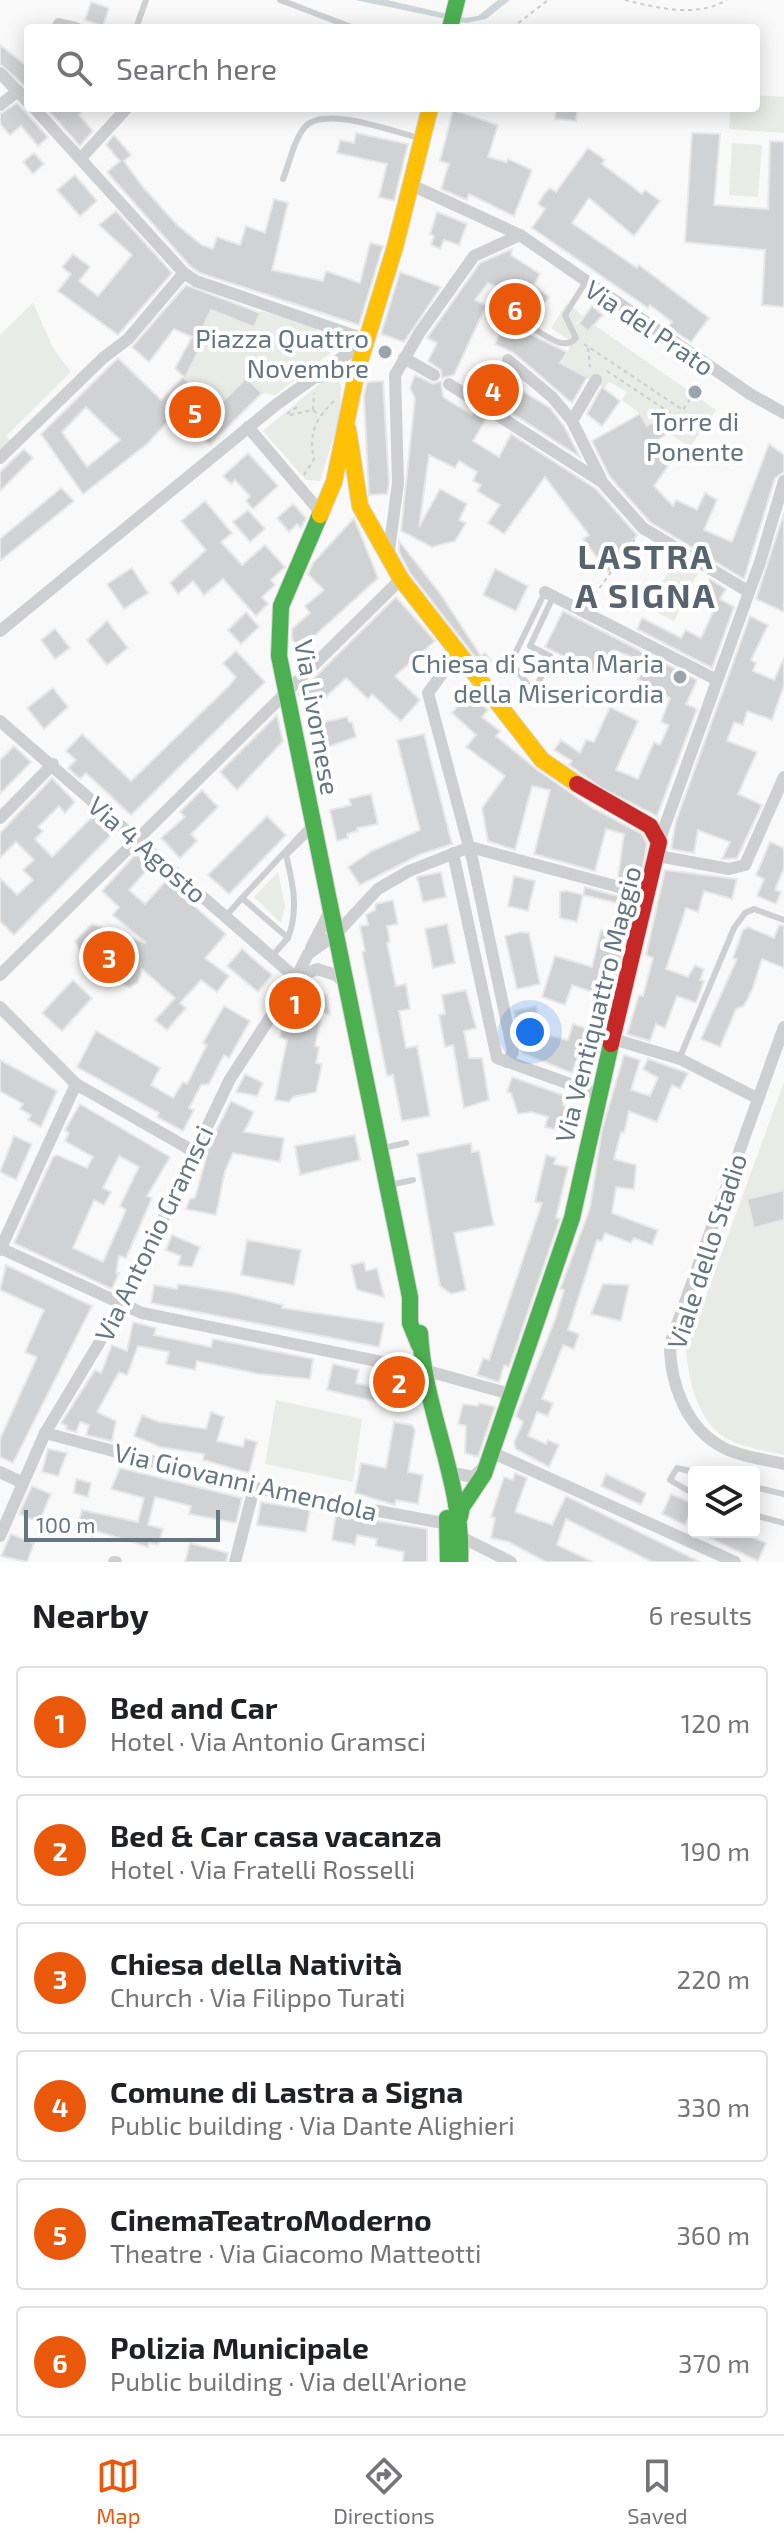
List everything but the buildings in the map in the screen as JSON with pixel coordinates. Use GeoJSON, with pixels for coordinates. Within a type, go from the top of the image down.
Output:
{"type":"FeatureCollection","features":[{"type":"Feature","properties":{"kind":"main road"},"geometry":{"type":"LineString","coordinates":[[451,24],[457,0]]}},
{"type":"Feature","properties":{"kind":"main road","name":"Via Livornese"},"geometry":{"type":"LineString","coordinates":[[429,112],[357,371],[348,427],[322,514],[281,606],[279,656],[411,1300],[411,1326],[419,1345],[420,1370],[448,1472],[449,1494]]}},
{"type":"Feature","properties":{"kind":"main road","name":"Via Ventiquattro Maggio"},"geometry":{"type":"LineString","coordinates":[[348,427],[360,506],[388,561],[401,579],[542,760],[597,798],[650,826],[658,849],[598,1094],[572,1218],[480,1482],[462,1507],[454,1528]]}},
{"type":"Feature","properties":{"kind":"main road","name":"Via Livornese"},"geometry":{"type":"LineString","coordinates":[[438,1435],[460,1562]]}},
{"type":"Feature","properties":{"kind":"main road","name":"Via Livornese"},"geometry":{"type":"LineString","coordinates":[[448,1562],[454,1528]]}},
{"type":"Feature","properties":{"kind":"street"},"geometry":{"type":"LineString","coordinates":[[0,73],[24,98]]}},
{"type":"Feature","properties":{"kind":"street"},"geometry":{"type":"LineString","coordinates":[[0,105],[18,91]]}},
{"type":"Feature","properties":{"kind":"street"},"geometry":{"type":"LineString","coordinates":[[38,112],[184,273],[196,281],[367,340]]}},
{"type":"Feature","properties":{"kind":"street"},"geometry":{"type":"LineString","coordinates":[[81,158],[123,112]]}},
{"type":"Feature","properties":{"kind":"street","name":"Via del Prato"},"geometry":{"type":"LineString","coordinates":[[420,189],[520,235],[585,283],[784,413]]}},
{"type":"Feature","properties":{"kind":"street"},"geometry":{"type":"LineString","coordinates":[[388,561],[398,483],[395,375],[420,332],[474,256],[520,235]]}},
{"type":"Feature","properties":{"kind":"street"},"geometry":{"type":"LineString","coordinates":[[0,458],[103,358],[128,339],[184,273]]}},
{"type":"Feature","properties":{"kind":"street"},"geometry":{"type":"LineString","coordinates":[[311,386],[367,340]]}},
{"type":"Feature","properties":{"kind":"street"},"geometry":{"type":"LineString","coordinates":[[404,358],[434,375]]}},
{"type":"Feature","properties":{"kind":"street"},"geometry":{"type":"LineString","coordinates":[[508,360],[552,397],[572,421],[602,482],[643,528],[749,592]]}},
{"type":"Feature","properties":{"kind":"street"},"geometry":{"type":"LineString","coordinates":[[0,631],[248,427],[335,372],[357,371]]}},
{"type":"Feature","properties":{"kind":"street"},"geometry":{"type":"LineString","coordinates":[[572,421],[596,380]]}},
{"type":"Feature","properties":{"kind":"street"},"geometry":{"type":"LineString","coordinates":[[449,384],[602,482]]}},
{"type":"Feature","properties":{"kind":"street"},"geometry":{"type":"LineString","coordinates":[[248,427],[322,514]]}},
{"type":"Feature","properties":{"kind":"street"},"geometry":{"type":"LineString","coordinates":[[784,481],[749,592],[658,849],[729,869],[745,865],[784,777]]}},
{"type":"Feature","properties":{"kind":"street"},"geometry":{"type":"LineString","coordinates":[[0,975],[401,579]]}},
{"type":"Feature","properties":{"kind":"street"},"geometry":{"type":"LineString","coordinates":[[549,594],[717,680]]}},
{"type":"Feature","properties":{"kind":"street"},"geometry":{"type":"LineString","coordinates":[[458,652],[428,693],[470,847],[513,1052],[502,1060]]}},
{"type":"Feature","properties":{"kind":"street","name":"Via 4 Agosto"},"geometry":{"type":"LineString","coordinates":[[0,721],[296,978]]}},
{"type":"Feature","properties":{"kind":"street"},"geometry":{"type":"LineString","coordinates":[[0,818],[53,764]]}},
{"type":"Feature","properties":{"kind":"street"},"geometry":{"type":"LineString","coordinates":[[470,847],[649,895]]}},
{"type":"Feature","properties":{"kind":"street","name":"Via Antonio Gramsci"},"geometry":{"type":"LineString","coordinates":[[308,954],[336,934],[378,889],[470,847]]}},
{"type":"Feature","properties":{"kind":"street"},"geometry":{"type":"LineString","coordinates":[[453,853],[502,1060]]}},
{"type":"Feature","properties":{"kind":"street","name":"Via Antonio Gramsci"},"geometry":{"type":"LineString","coordinates":[[0,1536],[45,1433],[122,1305],[230,1079],[296,978],[331,910]]}},
{"type":"Feature","properties":{"kind":"street"},"geometry":{"type":"LineString","coordinates":[[296,978],[317,969],[326,970],[346,984]]}},
{"type":"Feature","properties":{"kind":"street"},"geometry":{"type":"LineString","coordinates":[[0,1007],[76,1084],[193,1151]]}},
{"type":"Feature","properties":{"kind":"street","name":"Viale dello Stadio"},"geometry":{"type":"LineString","coordinates":[[784,1027],[670,1344],[670,1369],[691,1420],[709,1439],[726,1450],[784,1464]]}},
{"type":"Feature","properties":{"kind":"street"},"geometry":{"type":"LineString","coordinates":[[613,1039],[680,1059],[757,1098]]}},
{"type":"Feature","properties":{"kind":"street"},"geometry":{"type":"LineString","coordinates":[[502,1060],[598,1094]]}},
{"type":"Feature","properties":{"kind":"street"},"geometry":{"type":"LineString","coordinates":[[76,1084],[0,1249],[142,1313],[420,1370],[510,1394]]}},
{"type":"Feature","properties":{"kind":"street","name":"Via Giovanni Amendola"},"geometry":{"type":"LineString","coordinates":[[45,1433],[254,1488],[454,1528],[511,1562]]}},
{"type":"Feature","properties":{"kind":"street"},"geometry":{"type":"LineString","coordinates":[[490,1455],[735,1562]]}},
{"type":"Feature","properties":{"kind":"street","name":"Via Ventiquattro Maggio"},"geometry":{"type":"LineString","coordinates":[[449,1494],[473,1477],[490,1455]]}},
{"type":"Feature","properties":{"kind":"street"},"geometry":{"type":"LineString","coordinates":[[0,1472],[21,1482]]}},
{"type":"Feature","properties":{"kind":"street"},"geometry":{"type":"LineString","coordinates":[[448,1472],[473,1477]]}},
{"type":"Feature","properties":{"kind":"street"},"geometry":{"type":"LineString","coordinates":[[235,1562],[254,1488]]}},
{"type":"Feature","properties":{"kind":"lane"},"geometry":{"type":"LineString","coordinates":[[137,24],[146,0]]}},
{"type":"Feature","properties":{"kind":"lane"},"geometry":{"type":"LineString","coordinates":[[280,0],[343,24]]}},
{"type":"Feature","properties":{"kind":"lane"},"geometry":{"type":"LineString","coordinates":[[283,179],[305,127],[320,118],[341,118],[422,139]]}},
{"type":"Feature","properties":{"kind":"lane"},"geometry":{"type":"LineString","coordinates":[[532,328],[564,345],[576,338],[565,315],[585,283]]}},
{"type":"Feature","properties":{"kind":"lane"},"geometry":{"type":"LineString","coordinates":[[549,594],[530,646],[550,656],[534,693],[511,662],[549,594]]}},
{"type":"Feature","properties":{"kind":"lane"},"geometry":{"type":"LineString","coordinates":[[226,917],[314,825]]}},
{"type":"Feature","properties":{"kind":"lane"},"geometry":{"type":"LineString","coordinates":[[271,957],[288,938],[293,925],[295,894],[286,855],[314,825]]}},
{"type":"Feature","properties":{"kind":"lane"},"geometry":{"type":"LineString","coordinates":[[242,898],[288,938]]}},
{"type":"Feature","properties":{"kind":"lane"},"geometry":{"type":"LineString","coordinates":[[680,1059],[734,928],[745,913],[754,909],[784,920]]}},
{"type":"Feature","properties":{"kind":"lane"},"geometry":{"type":"LineString","coordinates":[[379,1148],[406,1143]]}},
{"type":"Feature","properties":{"kind":"lane"},"geometry":{"type":"LineString","coordinates":[[387,1185],[413,1180]]}},
{"type":"Feature","properties":{"kind":"lane"},"geometry":{"type":"LineString","coordinates":[[688,1471],[677,1468],[670,1480],[688,1490]]}},
{"type":"Feature","properties":{"kind":"lane"},"geometry":{"type":"LineString","coordinates":[[760,1488],[784,1494]]}},
{"type":"Feature","properties":{"kind":"lane"},"geometry":{"type":"LineString","coordinates":[[760,1517],[784,1523]]}},
{"type":"Feature","properties":{"kind":"path"},"geometry":{"type":"LineString","coordinates":[[517,24],[548,0]]}},
{"type":"Feature","properties":{"kind":"path"},"geometry":{"type":"LineString","coordinates":[[625,0],[664,9],[691,10],[727,0]]}},
{"type":"Feature","properties":{"kind":"path"},"geometry":{"type":"LineString","coordinates":[[576,338],[683,410],[692,396]]}},
{"type":"Feature","properties":{"kind":"path"},"geometry":{"type":"LineString","coordinates":[[588,347],[589,365]]}},
{"type":"Feature","properties":{"kind":"path"},"geometry":{"type":"LineString","coordinates":[[596,380],[607,371],[678,418]]}},
{"type":"Feature","properties":{"kind":"path"},"geometry":{"type":"LineString","coordinates":[[631,387],[636,380]]}},
{"type":"Feature","properties":{"kind":"path"},"geometry":{"type":"LineString","coordinates":[[311,386],[313,410],[319,415]]}},
{"type":"Feature","properties":{"kind":"path"},"geometry":{"type":"LineString","coordinates":[[309,468],[314,459],[310,442],[319,415],[337,398]]}},
{"type":"Feature","properties":{"kind":"path"},"geometry":{"type":"LineString","coordinates":[[289,415],[313,410]]}},
{"type":"Feature","properties":{"kind":"path"},"geometry":{"type":"LineString","coordinates":[[601,607],[590,601],[643,528]]}},
{"type":"Feature","properties":{"kind":"shaded area"},"geometry":{"type":"Polygon","coordinates":[[[355,0],[387,0],[465,18],[478,16],[498,0],[510,0],[486,19],[466,23],[355,0]]]}},
{"type":"Feature","properties":{"kind":"shaded area"},"geometry":{"type":"Polygon","coordinates":[[[760,95],[784,97],[784,133],[729,129],[731,112],[760,112],[760,95]]]}},
{"type":"Feature","properties":{"kind":"shaded area"},"geometry":{"type":"Polygon","coordinates":[[[732,143],[762,145],[758,197],[729,195],[732,143]]]}},
{"type":"Feature","properties":{"kind":"shaded area"},"geometry":{"type":"Polygon","coordinates":[[[33,303],[53,348],[71,372],[6,436],[15,445],[0,459],[0,335],[33,303]]]}},
{"type":"Feature","properties":{"kind":"shaded area"},"geometry":{"type":"Polygon","coordinates":[[[567,303],[584,317],[576,323],[588,331],[593,324],[716,410],[690,447],[651,422],[647,425],[639,413],[622,400],[627,392],[609,382],[604,388],[562,363],[569,350],[569,340],[551,328],[567,303]]]}},
{"type":"Feature","properties":{"kind":"shaded area"},"geometry":{"type":"Polygon","coordinates":[[[211,310],[254,327],[261,311],[303,322],[337,341],[338,347],[275,395],[262,393],[246,378],[216,408],[183,377],[203,342],[197,339],[211,310]]]}},
{"type":"Feature","properties":{"kind":"shaded area"},"geometry":{"type":"Polygon","coordinates":[[[330,375],[341,384],[340,416],[320,481],[306,480],[263,431],[330,375]]]}},
{"type":"Feature","properties":{"kind":"shaded area"},"geometry":{"type":"Polygon","coordinates":[[[675,559],[698,573],[674,621],[649,608],[675,559]]]}},
{"type":"Feature","properties":{"kind":"shaded area"},"geometry":{"type":"Polygon","coordinates":[[[278,872],[285,906],[281,923],[254,897],[278,872]]]}},
{"type":"Feature","properties":{"kind":"shaded area"},"geometry":{"type":"Polygon","coordinates":[[[784,1082],[784,1455],[734,1442],[712,1426],[693,1390],[686,1351],[784,1082]]]}},
{"type":"Feature","properties":{"kind":"shaded area"},"geometry":{"type":"Polygon","coordinates":[[[276,1400],[362,1419],[353,1482],[265,1464],[276,1400]]]}},
{"type":"Feature","properties":{"kind":"traffic: fast"},"geometry":{"type":"LineString","coordinates":[[451,24],[457,0]]}},
{"type":"Feature","properties":{"kind":"traffic: fast"},"geometry":{"type":"LineString","coordinates":[[320,515],[281,606],[279,656],[410,1297],[410,1323],[419,1345]]}},
{"type":"Feature","properties":{"kind":"traffic: fast"},"geometry":{"type":"LineString","coordinates":[[460,1517],[462,1507],[484,1474],[572,1218],[611,1044]]}},
{"type":"Feature","properties":{"kind":"traffic: fast"},"geometry":{"type":"LineString","coordinates":[[420,1333],[428,1391],[456,1504],[460,1562]]}},
{"type":"Feature","properties":{"kind":"traffic: fast"},"geometry":{"type":"LineString","coordinates":[[447,1518],[448,1562]]}},
{"type":"Feature","properties":{"kind":"traffic: slow"},"geometry":{"type":"LineString","coordinates":[[320,515],[334,482],[357,371],[395,247],[429,112]]}},
{"type":"Feature","properties":{"kind":"traffic: slow"},"geometry":{"type":"LineString","coordinates":[[348,429],[360,506],[401,579],[542,760],[577,784]]}},
{"type":"Feature","properties":{"kind":"traffic: jam"},"geometry":{"type":"LineString","coordinates":[[577,784],[650,826],[659,842],[611,1044]]}},
{"type":"Feature","properties":{"kind":"place","name":"Polizia Municipale"},"geometry":{"type":"Point","coordinates":[515,309]}},
{"type":"Feature","properties":{"kind":"place","name":"Piazza Quattro Novembre"},"geometry":{"type":"Point","coordinates":[385,352]}},
{"type":"Feature","properties":{"kind":"place","name":"Comune di Lastra a Signa"},"geometry":{"type":"Point","coordinates":[493,390]}},
{"type":"Feature","properties":{"kind":"place","name":"Torre di Ponente"},"geometry":{"type":"Point","coordinates":[695,392]}},
{"type":"Feature","properties":{"kind":"place","name":"CinemaTeatroModerno"},"geometry":{"type":"Point","coordinates":[195,412]}},
{"type":"Feature","properties":{"kind":"place","name":"Chiesa di Santa Maria della Misericordia"},"geometry":{"type":"Point","coordinates":[680,677]}},
{"type":"Feature","properties":{"kind":"place","name":"Chiesa della Natività"},"geometry":{"type":"Point","coordinates":[109,957]}},
{"type":"Feature","properties":{"kind":"place","name":"Bed and Car"},"geometry":{"type":"Point","coordinates":[295,1003]}},
{"type":"Feature","properties":{"kind":"place","name":"Bed & Car casa vacanza"},"geometry":{"type":"Point","coordinates":[399,1382]}},
{"type":"Feature","properties":{"kind":"district","name":"LASTRA A SIGNA"},"geometry":{"type":"Point","coordinates":[646,574]}}]}
